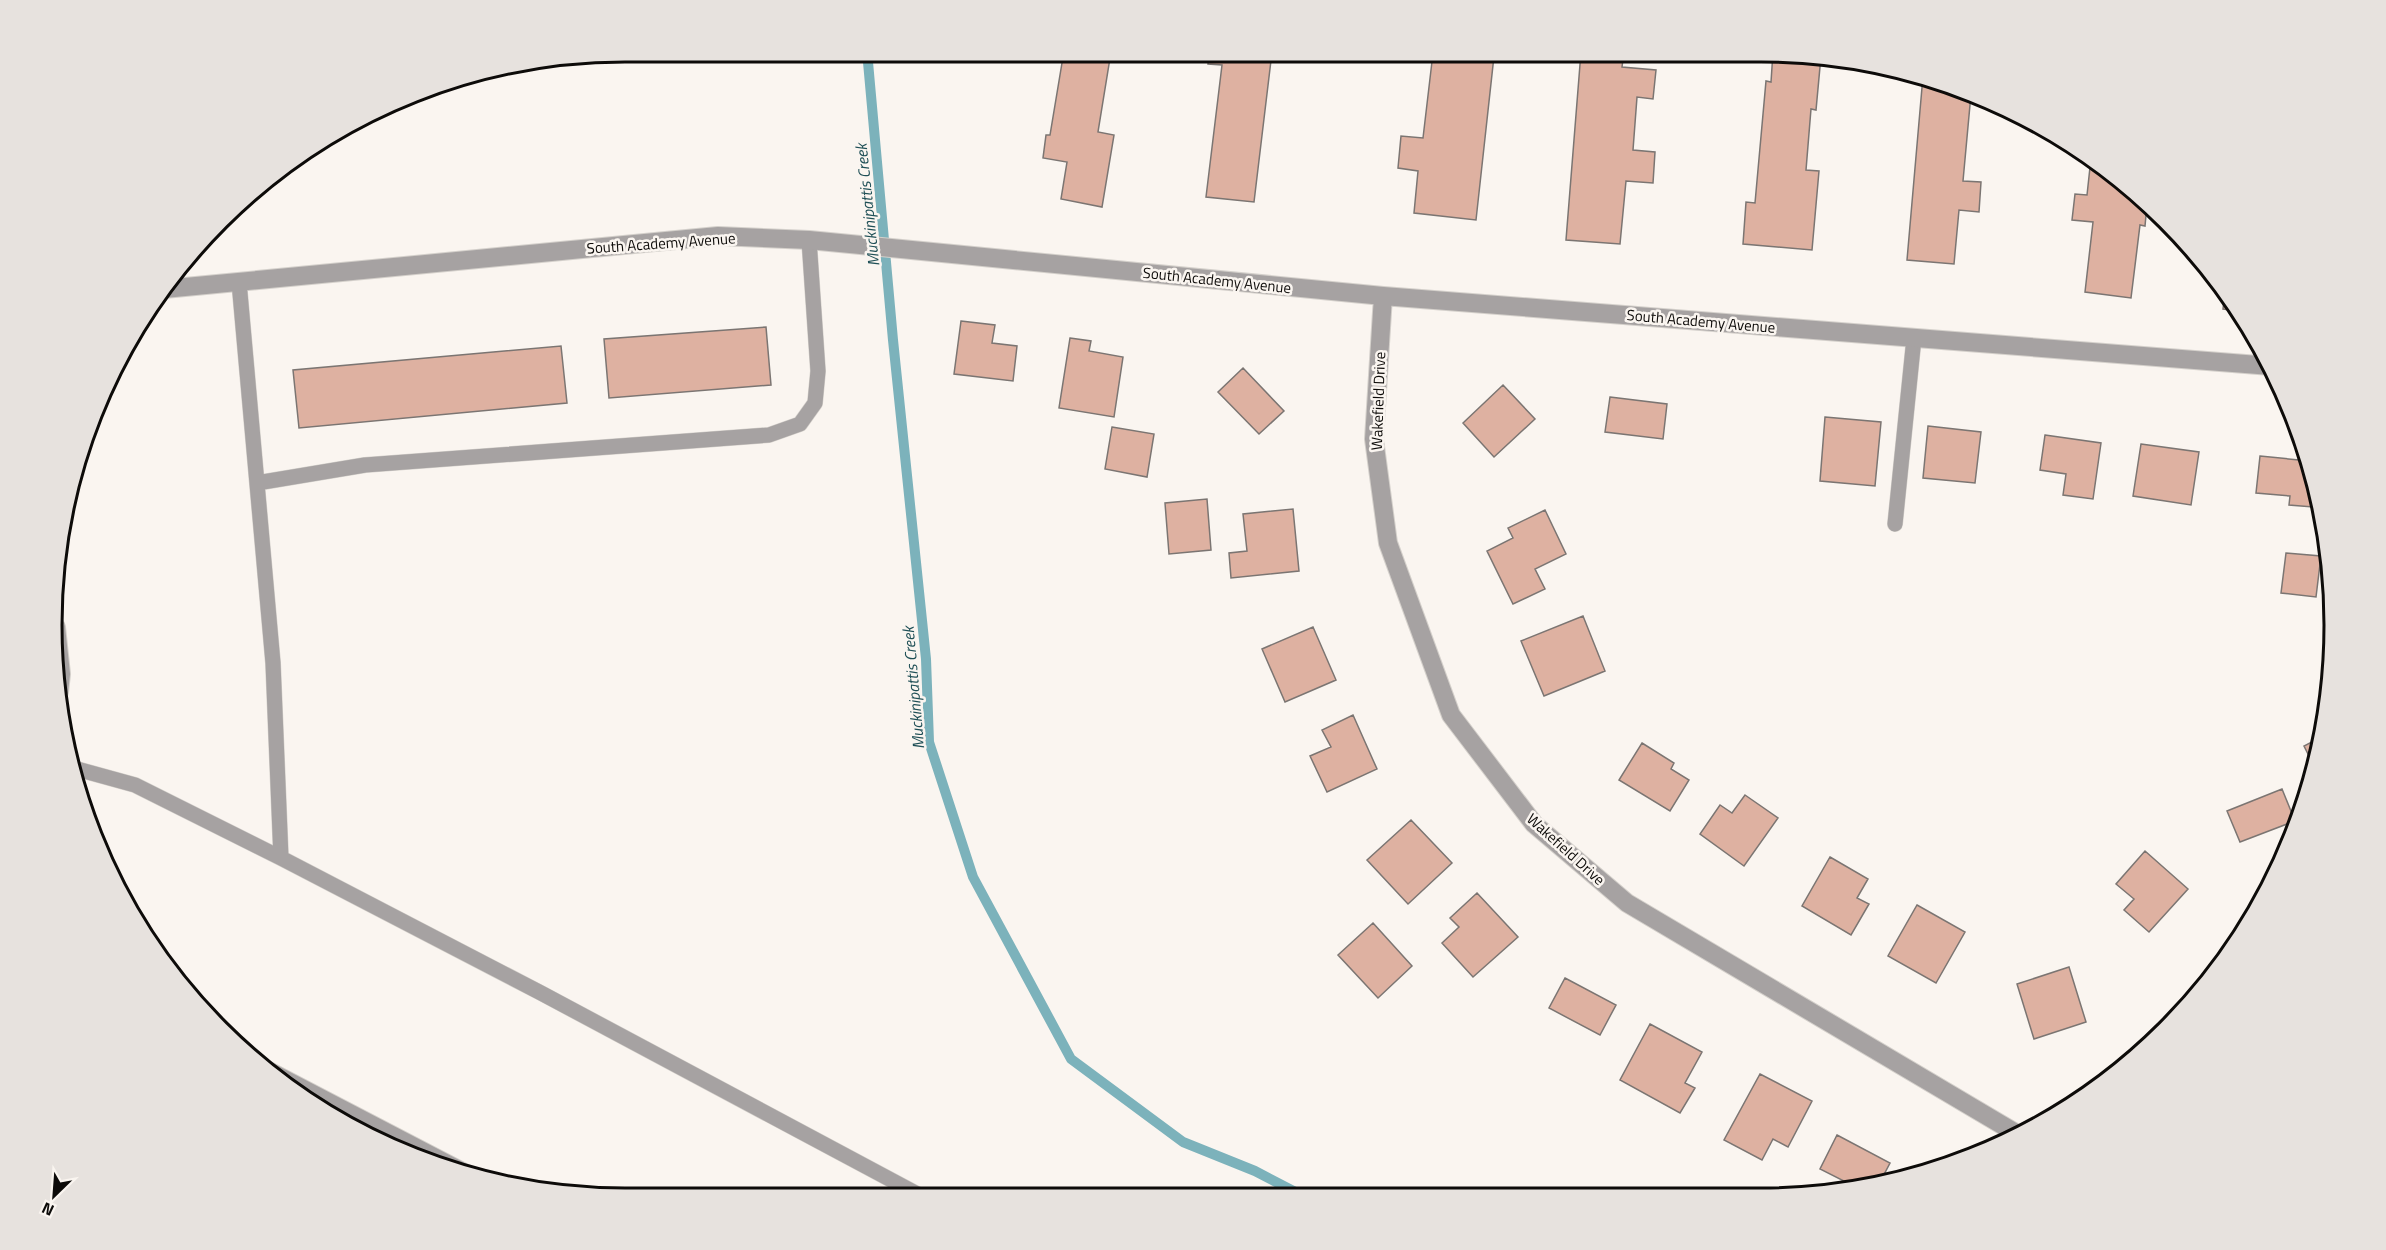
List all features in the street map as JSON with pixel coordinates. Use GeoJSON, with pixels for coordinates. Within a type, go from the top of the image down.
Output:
{"type":"FeatureCollection","features":[{"type":"Feature","properties":{"kind":"street","name":"South Academy Avenue"},"geometry":{"type":"LineString","coordinates":[[174,288],[718,236],[809,240],[1383,296],[2260,365]]}},
{"type":"Feature","properties":{"kind":"street","name":"Wakefield Drive"},"geometry":{"type":"LineString","coordinates":[[1383,296],[1374,440],[1388,543],[1451,715],[1534,824],[1627,903],[2010,1130]]}},
{"type":"Feature","properties":{"kind":"lane"},"geometry":{"type":"LineString","coordinates":[[257,483],[366,465],[769,435],[800,424],[815,403],[819,371],[809,240]]}},
{"type":"Feature","properties":{"kind":"lane"},"geometry":{"type":"LineString","coordinates":[[239,282],[273,663],[281,858]]}},
{"type":"Feature","properties":{"kind":"lane"},"geometry":{"type":"LineString","coordinates":[[1895,524],[1914,338]]}},
{"type":"Feature","properties":{"kind":"lane"},"geometry":{"type":"LineString","coordinates":[[81,770],[135,785],[281,858],[541,993],[906,1188]]}},
{"type":"Feature","properties":{"kind":"building"},"geometry":{"type":"Polygon","coordinates":[[[1062,62],[1109,62],[1098,132],[1114,135],[1102,207],[1061,199],[1067,162],[1043,158],[1046,135],[1050,135],[1062,62]]]}},
{"type":"Feature","properties":{"kind":"building"},"geometry":{"type":"Polygon","coordinates":[[[1208,62],[1271,62],[1254,202],[1206,197],[1222,65],[1208,64],[1208,62]]]}},
{"type":"Feature","properties":{"kind":"building"},"geometry":{"type":"Polygon","coordinates":[[[1432,62],[1493,62],[1476,220],[1414,213],[1418,171],[1398,168],[1401,136],[1423,138],[1432,62]]]}},
{"type":"Feature","properties":{"kind":"building"},"geometry":{"type":"Polygon","coordinates":[[[1580,62],[1623,62],[1622,67],[1656,70],[1653,99],[1637,97],[1633,150],[1655,152],[1653,183],[1626,181],[1620,244],[1566,240],[1580,62]]]}},
{"type":"Feature","properties":{"kind":"building"},"geometry":{"type":"Polygon","coordinates":[[[1772,62],[1820,65],[1816,110],[1811,109],[1806,170],[1819,171],[1812,250],[1743,244],[1746,202],[1755,203],[1766,81],[1771,82],[1772,62]]]}},
{"type":"Feature","properties":{"kind":"building"},"geometry":{"type":"Polygon","coordinates":[[[1922,85],[1970,102],[1963,181],[1981,182],[1979,212],[1959,210],[1954,264],[1907,260],[1922,85]]]}},
{"type":"Feature","properties":{"kind":"building"},"geometry":{"type":"Polygon","coordinates":[[[2090,168],[2146,214],[2145,226],[2140,225],[2131,298],[2085,292],[2093,222],[2072,220],[2075,194],[2087,195],[2090,168]]]}},
{"type":"Feature","properties":{"kind":"building"},"geometry":{"type":"Polygon","coordinates":[[[961,321],[995,325],[992,343],[1017,346],[1013,381],[954,374],[961,321]]]}},
{"type":"Feature","properties":{"kind":"building"},"geometry":{"type":"Polygon","coordinates":[[[766,327],[771,385],[609,398],[604,339],[766,327]]]}},
{"type":"Feature","properties":{"kind":"building"},"geometry":{"type":"Polygon","coordinates":[[[1070,338],[1091,341],[1089,351],[1123,357],[1114,417],[1059,408],[1070,338]]]}},
{"type":"Feature","properties":{"kind":"building"},"geometry":{"type":"Polygon","coordinates":[[[561,346],[567,403],[299,428],[293,370],[561,346]]]}},
{"type":"Feature","properties":{"kind":"building"},"geometry":{"type":"Polygon","coordinates":[[[1243,368],[1284,411],[1259,434],[1218,392],[1243,368]]]}},
{"type":"Feature","properties":{"kind":"building"},"geometry":{"type":"Polygon","coordinates":[[[1503,385],[1535,419],[1494,457],[1463,423],[1503,385]]]}},
{"type":"Feature","properties":{"kind":"building"},"geometry":{"type":"Polygon","coordinates":[[[1610,397],[1667,404],[1663,439],[1605,432],[1610,397]]]}},
{"type":"Feature","properties":{"kind":"building"},"geometry":{"type":"Polygon","coordinates":[[[1825,417],[1881,422],[1875,486],[1820,481],[1825,417]]]}},
{"type":"Feature","properties":{"kind":"building"},"geometry":{"type":"Polygon","coordinates":[[[1928,426],[1981,432],[1975,483],[1923,478],[1928,426]]]}},
{"type":"Feature","properties":{"kind":"building"},"geometry":{"type":"Polygon","coordinates":[[[1112,427],[1154,434],[1147,477],[1105,469],[1112,427]]]}},
{"type":"Feature","properties":{"kind":"building"},"geometry":{"type":"Polygon","coordinates":[[[2045,435],[2101,443],[2093,499],[2063,495],[2066,474],[2040,470],[2045,435]]]}},
{"type":"Feature","properties":{"kind":"building"},"geometry":{"type":"Polygon","coordinates":[[[2141,444],[2199,452],[2191,505],[2133,496],[2141,444]]]}},
{"type":"Feature","properties":{"kind":"building"},"geometry":{"type":"Polygon","coordinates":[[[2260,456],[2300,460],[2312,507],[2289,505],[2290,496],[2256,493],[2260,456]]]}},
{"type":"Feature","properties":{"kind":"building"},"geometry":{"type":"Polygon","coordinates":[[[1207,499],[1211,550],[1169,554],[1165,503],[1207,499]]]}},
{"type":"Feature","properties":{"kind":"building"},"geometry":{"type":"Polygon","coordinates":[[[1293,509],[1299,571],[1231,578],[1229,553],[1247,551],[1243,514],[1293,509]]]}},
{"type":"Feature","properties":{"kind":"building"},"geometry":{"type":"Polygon","coordinates":[[[1545,510],[1566,554],[1535,569],[1545,589],[1513,604],[1487,551],[1513,538],[1508,528],[1545,510]]]}},
{"type":"Feature","properties":{"kind":"building"},"geometry":{"type":"Polygon","coordinates":[[[2286,553],[2320,556],[2316,597],[2281,593],[2286,553]]]}},
{"type":"Feature","properties":{"kind":"building"},"geometry":{"type":"Polygon","coordinates":[[[1583,616],[1605,671],[1544,696],[1521,641],[1583,616]]]}},
{"type":"Feature","properties":{"kind":"building"},"geometry":{"type":"Polygon","coordinates":[[[1313,627],[1336,680],[1285,702],[1262,649],[1313,627]]]}},
{"type":"Feature","properties":{"kind":"building"},"geometry":{"type":"Polygon","coordinates":[[[1353,715],[1377,769],[1327,792],[1310,756],[1331,747],[1322,730],[1353,715]]]}},
{"type":"Feature","properties":{"kind":"building"},"geometry":{"type":"Polygon","coordinates":[[[2312,742],[2309,756],[2304,746],[2312,742]]]}},
{"type":"Feature","properties":{"kind":"building"},"geometry":{"type":"Polygon","coordinates":[[[1642,743],[1674,763],[1671,769],[1689,780],[1670,811],[1619,780],[1642,743]]]}},
{"type":"Feature","properties":{"kind":"building"},"geometry":{"type":"Polygon","coordinates":[[[2282,789],[2292,814],[2289,823],[2240,842],[2227,811],[2282,789]]]}},
{"type":"Feature","properties":{"kind":"building"},"geometry":{"type":"Polygon","coordinates":[[[1745,795],[1778,818],[1744,866],[1700,834],[1720,805],[1732,813],[1745,795]]]}},
{"type":"Feature","properties":{"kind":"building"},"geometry":{"type":"Polygon","coordinates":[[[1411,820],[1452,863],[1408,904],[1367,860],[1411,820]]]}},
{"type":"Feature","properties":{"kind":"building"},"geometry":{"type":"Polygon","coordinates":[[[2145,851],[2188,889],[2149,932],[2124,910],[2134,899],[2116,884],[2145,851]]]}},
{"type":"Feature","properties":{"kind":"building"},"geometry":{"type":"Polygon","coordinates":[[[1830,857],[1868,879],[1857,898],[1869,904],[1851,935],[1802,906],[1830,857]]]}},
{"type":"Feature","properties":{"kind":"building"},"geometry":{"type":"Polygon","coordinates":[[[1477,893],[1518,937],[1473,977],[1442,943],[1459,927],[1450,918],[1477,893]]]}},
{"type":"Feature","properties":{"kind":"building"},"geometry":{"type":"Polygon","coordinates":[[[1917,905],[1965,932],[1936,983],[1888,956],[1917,905]]]}},
{"type":"Feature","properties":{"kind":"building"},"geometry":{"type":"Polygon","coordinates":[[[1373,923],[1412,966],[1378,998],[1338,955],[1373,923]]]}},
{"type":"Feature","properties":{"kind":"building"},"geometry":{"type":"Polygon","coordinates":[[[2069,967],[2086,1022],[2034,1039],[2017,984],[2069,967]]]}},
{"type":"Feature","properties":{"kind":"building"},"geometry":{"type":"Polygon","coordinates":[[[1565,978],[1616,1005],[1600,1035],[1549,1008],[1565,978]]]}},
{"type":"Feature","properties":{"kind":"building"},"geometry":{"type":"Polygon","coordinates":[[[1650,1024],[1702,1052],[1685,1083],[1695,1088],[1680,1113],[1620,1080],[1650,1024]]]}},
{"type":"Feature","properties":{"kind":"building"},"geometry":{"type":"Polygon","coordinates":[[[1760,1074],[1812,1101],[1788,1147],[1773,1139],[1762,1160],[1724,1140],[1760,1074]]]}},
{"type":"Feature","properties":{"kind":"building"},"geometry":{"type":"Polygon","coordinates":[[[1837,1135],[1890,1163],[1884,1175],[1843,1183],[1844,1181],[1820,1169],[1837,1135]]]}},
{"type":"Feature","properties":{"kind":"waterway","name":"Muckinipattis Creek"},"geometry":{"type":"LineString","coordinates":[[868,62],[893,340],[926,659],[929,742],[973,877],[1071,1059],[1183,1142],[1255,1171],[1288,1188]]}}]}
